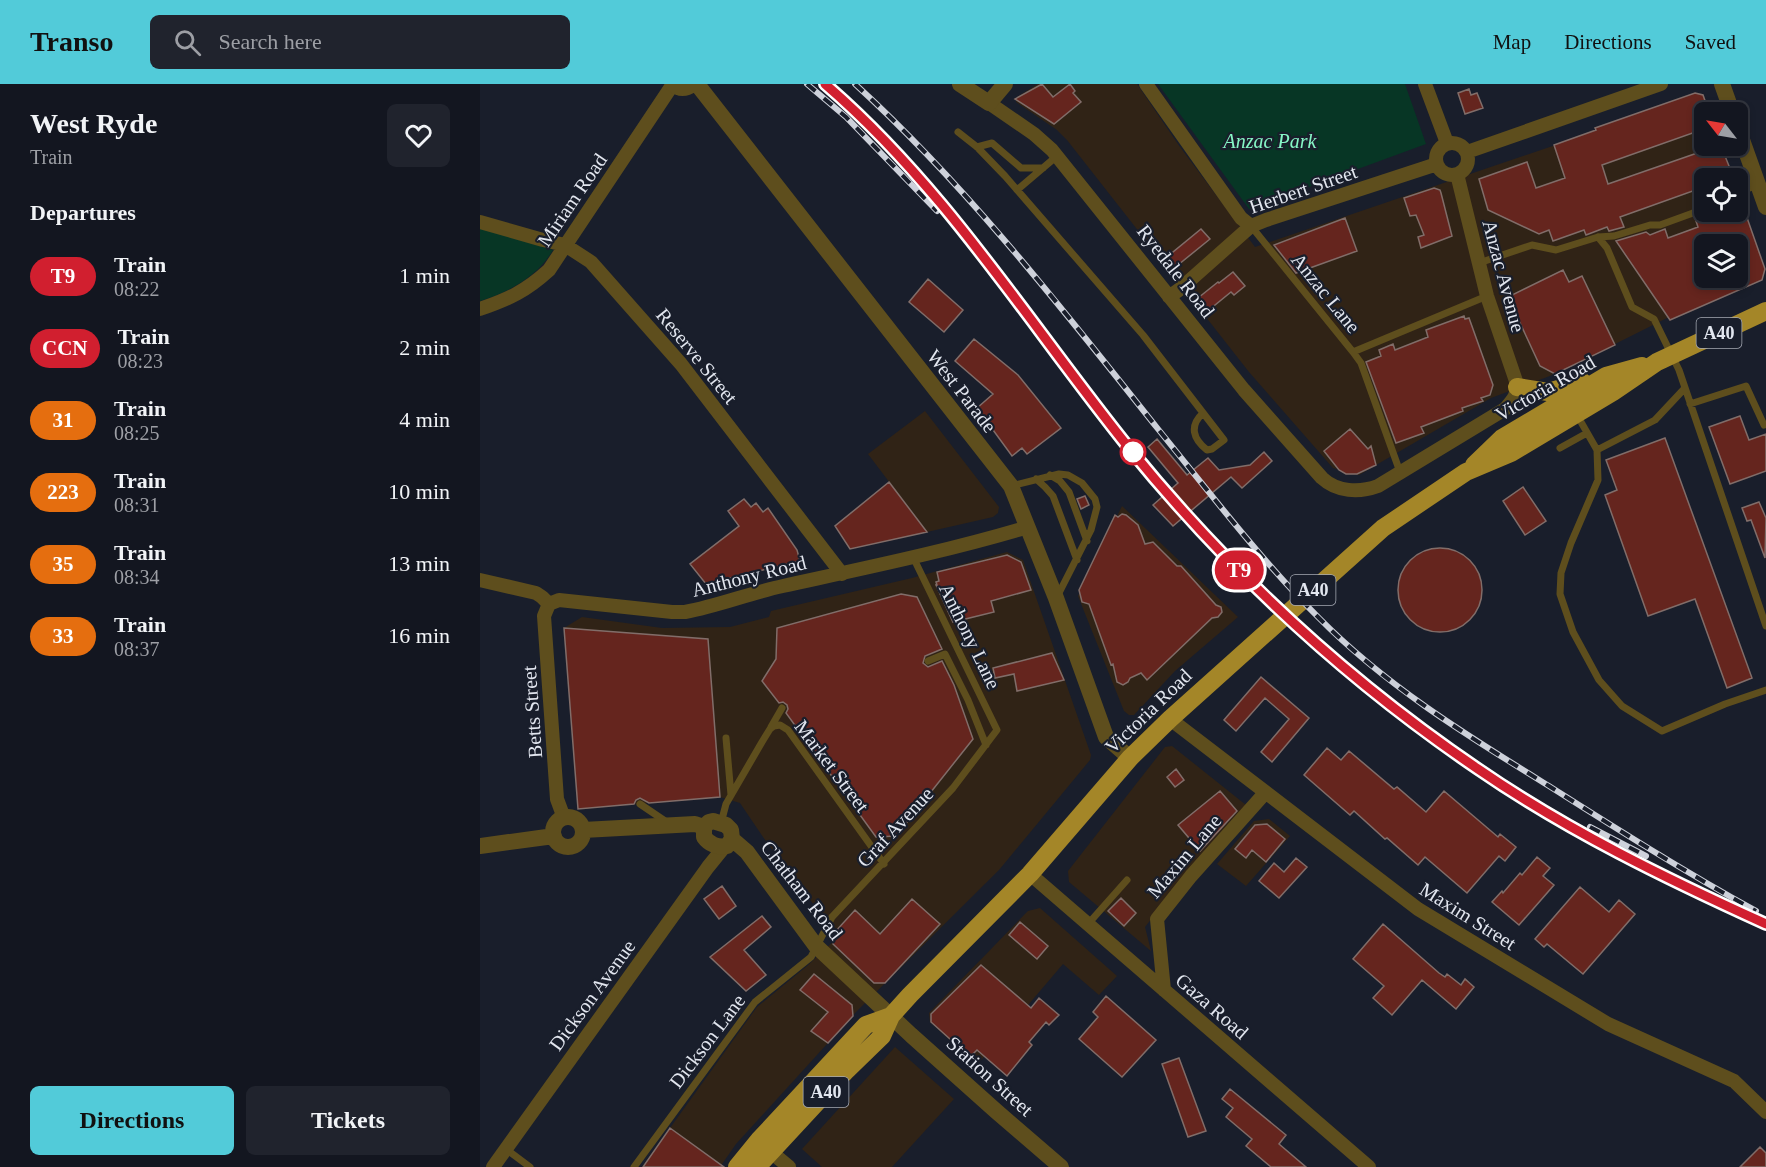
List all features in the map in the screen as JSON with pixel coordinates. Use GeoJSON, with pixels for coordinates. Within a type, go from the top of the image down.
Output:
{"type":"FeatureCollection","features":[{"type":"Feature","properties":{"kind":"highway","name":"Victoria Road"},"geometry":{"type":"LineString","coordinates":[[1572,406],[1606,376],[1665,358],[1766,311]]}},
{"type":"Feature","properties":{"kind":"highway","name":"Victoria Road"},"geometry":{"type":"LineString","coordinates":[[757,1167],[847,1070],[882,1036],[891,1016],[1030,874],[1130,758],[1170,719],[1383,528],[1466,472],[1502,438],[1572,406],[1613,392],[1665,358]]}},
{"type":"Feature","properties":{"kind":"highway"},"geometry":{"type":"LineString","coordinates":[[1517,387],[1548,392],[1606,376]]}},
{"type":"Feature","properties":{"kind":"highway","name":"Victoria Road"},"geometry":{"type":"LineString","coordinates":[[737,1167],[759,1140],[866,1025],[891,1016]]}},
{"type":"Feature","properties":{"kind":"street"},"geometry":{"type":"LineString","coordinates":[[673,84],[686,88],[695,84]]}},
{"type":"Feature","properties":{"kind":"street","name":"Miriam Road"},"geometry":{"type":"LineString","coordinates":[[480,309],[501,302],[529,288],[549,270],[673,84]]}},
{"type":"Feature","properties":{"kind":"street","name":"West Parade"},"geometry":{"type":"LineString","coordinates":[[695,84],[1011,486],[1056,598],[1106,737],[1130,758]]}},
{"type":"Feature","properties":{"kind":"street","name":"Ryedale Road"},"geometry":{"type":"LineString","coordinates":[[960,84],[1045,143],[1244,390],[1322,478],[1332,486],[1350,490]]}},
{"type":"Feature","properties":{"kind":"street"},"geometry":{"type":"LineString","coordinates":[[989,103],[1005,84]]}},
{"type":"Feature","properties":{"kind":"street"},"geometry":{"type":"LineString","coordinates":[[1146,84],[1241,218],[1251,226]]}},
{"type":"Feature","properties":{"kind":"street"},"geometry":{"type":"LineString","coordinates":[[1425,84],[1448,143]]}},
{"type":"Feature","properties":{"kind":"street"},"geometry":{"type":"LineString","coordinates":[[1467,152],[1661,84]]}},
{"type":"Feature","properties":{"kind":"street"},"geometry":{"type":"LineString","coordinates":[[1722,84],[1728,102]]}},
{"type":"Feature","properties":{"kind":"street"},"geometry":{"type":"LineString","coordinates":[[1448,143],[1460,144],[1467,152],[1466,168],[1457,174],[1447,174],[1437,164],[1437,153],[1448,143]]}},
{"type":"Feature","properties":{"kind":"street"},"geometry":{"type":"LineString","coordinates":[[1748,156],[1765,205]]}},
{"type":"Feature","properties":{"kind":"street","name":"Herbert Street"},"geometry":{"type":"LineString","coordinates":[[1168,297],[1251,226],[1437,164]]}},
{"type":"Feature","properties":{"kind":"street","name":"Anzac Avenue"},"geometry":{"type":"LineString","coordinates":[[1457,174],[1487,296],[1517,387]]}},
{"type":"Feature","properties":{"kind":"street","name":"Reserve Street"},"geometry":{"type":"LineString","coordinates":[[480,222],[565,245],[591,262],[681,364],[842,574]]}},
{"type":"Feature","properties":{"kind":"street","name":"Victoria Road"},"geometry":{"type":"LineString","coordinates":[[1350,490],[1367,490],[1378,486],[1505,409],[1518,392],[1517,387]]}},
{"type":"Feature","properties":{"kind":"street","name":"Anthony Road"},"geometry":{"type":"LineString","coordinates":[[549,604],[559,600],[685,612],[781,586],[842,574],[1028,527]]}},
{"type":"Feature","properties":{"kind":"street"},"geometry":{"type":"LineString","coordinates":[[480,580],[536,593],[549,604]]}},
{"type":"Feature","properties":{"kind":"street","name":"Betts Street"},"geometry":{"type":"LineString","coordinates":[[549,604],[544,616],[557,799],[564,818]]}},
{"type":"Feature","properties":{"kind":"street","name":"Maxim Street"},"geometry":{"type":"LineString","coordinates":[[1170,719],[1418,909],[1608,1024],[1734,1081],[1766,1112]]}},
{"type":"Feature","properties":{"kind":"street","name":"Maxim Lane"},"geometry":{"type":"LineString","coordinates":[[1164,990],[1158,919],[1191,876],[1265,793]]}},
{"type":"Feature","properties":{"kind":"street"},"geometry":{"type":"LineString","coordinates":[[573,817],[582,826],[580,841],[571,847],[560,845],[554,836],[556,823],[564,818],[573,817]]}},
{"type":"Feature","properties":{"kind":"street"},"geometry":{"type":"LineString","coordinates":[[711,821],[721,823],[731,830],[729,843],[719,847],[708,842],[703,834],[704,828],[711,821]]}},
{"type":"Feature","properties":{"kind":"street"},"geometry":{"type":"LineString","coordinates":[[583,831],[694,824],[704,828]]}},
{"type":"Feature","properties":{"kind":"street"},"geometry":{"type":"LineString","coordinates":[[480,846],[554,836]]}},
{"type":"Feature","properties":{"kind":"street","name":"Chatham Road"},"geometry":{"type":"LineString","coordinates":[[729,843],[747,852],[816,946],[891,1016]]}},
{"type":"Feature","properties":{"kind":"street","name":"Dickson Avenue"},"geometry":{"type":"LineString","coordinates":[[493,1167],[708,867],[729,843]]}},
{"type":"Feature","properties":{"kind":"street","name":"Gaza Road"},"geometry":{"type":"LineString","coordinates":[[1030,874],[1369,1167]]}},
{"type":"Feature","properties":{"kind":"street","name":"Station Street"},"geometry":{"type":"LineString","coordinates":[[891,1016],[1061,1167]]}},
{"type":"Feature","properties":{"kind":"street"},"geometry":{"type":"LineString","coordinates":[[771,1152],[789,1167]]}},
{"type":"Feature","properties":{"kind":"lane"},"geometry":{"type":"LineString","coordinates":[[958,132],[977,147],[1017,190],[1143,335],[1224,440],[1207,450],[1193,434],[1195,422],[1203,413]]}},
{"type":"Feature","properties":{"kind":"lane"},"geometry":{"type":"LineString","coordinates":[[977,147],[992,143],[1021,168],[1043,168]]}},
{"type":"Feature","properties":{"kind":"lane"},"geometry":{"type":"LineString","coordinates":[[1017,190],[1057,156]]}},
{"type":"Feature","properties":{"kind":"lane"},"geometry":{"type":"LineString","coordinates":[[1748,188],[1758,184]]}},
{"type":"Feature","properties":{"kind":"lane"},"geometry":{"type":"LineString","coordinates":[[1479,263],[1532,245],[1556,250],[1598,237],[1614,236],[1650,225],[1660,225],[1694,212]]}},
{"type":"Feature","properties":{"kind":"lane","name":"Anzac Lane"},"geometry":{"type":"LineString","coordinates":[[1251,226],[1353,352],[1487,296]]}},
{"type":"Feature","properties":{"kind":"lane"},"geometry":{"type":"LineString","coordinates":[[1598,237],[1607,248],[1632,308],[1654,319],[1665,358],[1679,370],[1766,626]]}},
{"type":"Feature","properties":{"kind":"lane"},"geometry":{"type":"LineString","coordinates":[[1353,352],[1361,363],[1400,472]]}},
{"type":"Feature","properties":{"kind":"lane"},"geometry":{"type":"LineString","coordinates":[[1690,404],[1746,386],[1764,425]]}},
{"type":"Feature","properties":{"kind":"lane"},"geometry":{"type":"LineString","coordinates":[[1597,450],[1655,420],[1685,388]]}},
{"type":"Feature","properties":{"kind":"lane"},"geometry":{"type":"LineString","coordinates":[[1572,406],[1597,450],[1598,480],[1571,543],[1561,573],[1560,594],[1572,632],[1599,680],[1622,706],[1662,731],[1725,704],[1766,690]]}},
{"type":"Feature","properties":{"kind":"lane"},"geometry":{"type":"LineString","coordinates":[[1560,448],[1587,433]]}},
{"type":"Feature","properties":{"kind":"lane"},"geometry":{"type":"LineString","coordinates":[[1011,486],[1059,474],[1075,479],[1090,491],[1095,499],[1096,518],[1087,541],[1056,598]]}},
{"type":"Feature","properties":{"kind":"lane"},"geometry":{"type":"LineString","coordinates":[[1050,476],[1060,481],[1069,492],[1087,541]]}},
{"type":"Feature","properties":{"kind":"lane"},"geometry":{"type":"LineString","coordinates":[[1036,479],[1053,496],[1077,560]]}},
{"type":"Feature","properties":{"kind":"lane","name":"Anthony Lane"},"geometry":{"type":"LineString","coordinates":[[913,556],[997,730]]}},
{"type":"Feature","properties":{"kind":"lane"},"geometry":{"type":"LineString","coordinates":[[928,661],[945,654],[968,700],[986,745]]}},
{"type":"Feature","properties":{"kind":"lane"},"geometry":{"type":"LineString","coordinates":[[770,729],[782,708]]}},
{"type":"Feature","properties":{"kind":"lane","name":"Market Street"},"geometry":{"type":"LineString","coordinates":[[721,823],[726,804],[770,729],[780,725],[788,730],[884,864]]}},
{"type":"Feature","properties":{"kind":"lane","name":"Graf Avenue"},"geometry":{"type":"LineString","coordinates":[[816,946],[832,917],[953,788],[997,730]]}},
{"type":"Feature","properties":{"kind":"lane"},"geometry":{"type":"LineString","coordinates":[[726,738],[731,795]]}},
{"type":"Feature","properties":{"kind":"lane"},"geometry":{"type":"LineString","coordinates":[[640,804],[672,826]]}},
{"type":"Feature","properties":{"kind":"lane"},"geometry":{"type":"LineString","coordinates":[[1088,924],[1127,880]]}},
{"type":"Feature","properties":{"kind":"lane","name":"Dickson Lane"},"geometry":{"type":"LineString","coordinates":[[634,1167],[755,1002],[811,957],[816,946]]}},
{"type":"Feature","properties":{"kind":"lane"},"geometry":{"type":"LineString","coordinates":[[506,1149],[530,1167]]}},
{"type":"Feature","properties":{"kind":"shaded area"},"geometry":{"type":"Polygon","coordinates":[[[1038,84],[1137,84],[1180,147],[1255,247],[1703,95],[1705,102],[1694,102],[1694,156],[1725,156],[1729,168],[1694,168],[1694,222],[1748,220],[1765,269],[1748,278],[1748,234],[1694,234],[1694,288],[1727,288],[1555,374],[1491,398],[1359,475],[1333,468],[1249,372],[1067,140],[1057,130],[1016,102],[1017,97],[1038,84]]]}},
{"type":"Feature","properties":{"kind":"shaded area"},"geometry":{"type":"Polygon","coordinates":[[[925,411],[999,507],[998,513],[993,517],[927,532],[868,454],[925,411]]]}},
{"type":"Feature","properties":{"kind":"shaded area"},"geometry":{"type":"Polygon","coordinates":[[[1122,506],[1238,617],[1175,671],[1134,715],[1129,715],[1124,711],[1078,596],[1122,506]]]}},
{"type":"Feature","properties":{"kind":"shaded area"},"geometry":{"type":"Polygon","coordinates":[[[1007,552],[1023,560],[1091,755],[1090,760],[999,870],[857,1011],[736,1144],[720,1167],[642,1167],[757,1007],[838,937],[740,803],[720,797],[578,809],[564,628],[582,617],[662,628],[730,627],[769,617],[771,611],[912,578],[1007,552]]]}},
{"type":"Feature","properties":{"kind":"shaded area"},"geometry":{"type":"Polygon","coordinates":[[[1172,746],[1246,805],[1145,927],[1151,951],[1069,882],[1068,871],[1165,747],[1172,746]]]}},
{"type":"Feature","properties":{"kind":"shaded area"},"geometry":{"type":"Polygon","coordinates":[[[1269,819],[1290,836],[1246,886],[1217,864],[1254,821],[1269,819]]]}},
{"type":"Feature","properties":{"kind":"shaded area"},"geometry":{"type":"Polygon","coordinates":[[[1040,908],[1117,976],[1099,995],[1063,964],[977,1065],[930,1022],[929,1013],[1028,911],[1040,908]]]}},
{"type":"Feature","properties":{"kind":"shaded area"},"geometry":{"type":"Polygon","coordinates":[[[895,1047],[954,1099],[892,1167],[822,1167],[802,1149],[895,1047]]]}},
{"type":"Feature","properties":{"kind":"green space","name":"Anzac Park"},"geometry":{"type":"Polygon","coordinates":[[[1158,84],[1405,84],[1426,144],[1249,209],[1158,84]]]}},
{"type":"Feature","properties":{"kind":"green space"},"geometry":{"type":"Polygon","coordinates":[[[480,228],[553,250],[531,276],[512,288],[480,301],[480,228]]]}},
{"type":"Feature","properties":{"kind":"building"},"geometry":{"type":"Polygon","coordinates":[[[1042,84],[1053,97],[1070,84],[1075,91],[1073,93],[1081,102],[1054,124],[1015,99],[1042,84]]]}},
{"type":"Feature","properties":{"kind":"building"},"geometry":{"type":"Polygon","coordinates":[[[1469,89],[1471,95],[1477,93],[1483,108],[1465,114],[1458,93],[1469,89]]]}},
{"type":"Feature","properties":{"kind":"building"},"geometry":{"type":"Polygon","coordinates":[[[1695,93],[1703,95],[1705,102],[1694,102],[1694,133],[1602,165],[1608,184],[1694,154],[1694,156],[1725,156],[1730,168],[1694,168],[1694,191],[1620,217],[1624,227],[1609,231],[1607,227],[1586,235],[1584,230],[1553,241],[1549,230],[1539,234],[1488,210],[1479,179],[1527,162],[1536,188],[1565,178],[1554,145],[1596,130],[1595,128],[1695,93]]]}},
{"type":"Feature","properties":{"kind":"building"},"geometry":{"type":"Polygon","coordinates":[[[1434,188],[1440,190],[1452,236],[1421,248],[1418,237],[1424,235],[1416,215],[1410,216],[1404,198],[1434,188]]]}},
{"type":"Feature","properties":{"kind":"building"},"geometry":{"type":"Polygon","coordinates":[[[1345,218],[1357,251],[1296,273],[1274,245],[1345,218]]]}},
{"type":"Feature","properties":{"kind":"building"},"geometry":{"type":"Polygon","coordinates":[[[1748,221],[1765,269],[1762,280],[1748,286],[1748,234],[1694,234],[1694,288],[1744,288],[1670,320],[1616,241],[1646,232],[1650,235],[1665,229],[1668,238],[1698,227],[1696,222],[1748,221]]]}},
{"type":"Feature","properties":{"kind":"building"},"geometry":{"type":"Polygon","coordinates":[[[1201,229],[1210,239],[1173,269],[1168,268],[1162,261],[1201,229]]]}},
{"type":"Feature","properties":{"kind":"building"},"geometry":{"type":"Polygon","coordinates":[[[1563,270],[1569,282],[1582,276],[1615,345],[1555,374],[1540,366],[1508,297],[1563,270]]]}},
{"type":"Feature","properties":{"kind":"building"},"geometry":{"type":"Polygon","coordinates":[[[1233,272],[1245,286],[1234,295],[1231,292],[1204,314],[1193,302],[1233,272]]]}},
{"type":"Feature","properties":{"kind":"building"},"geometry":{"type":"Polygon","coordinates":[[[928,279],[963,310],[944,332],[909,302],[928,279]]]}},
{"type":"Feature","properties":{"kind":"building"},"geometry":{"type":"Polygon","coordinates":[[[1464,316],[1465,319],[1469,318],[1493,385],[1490,395],[1481,398],[1483,401],[1462,408],[1463,411],[1421,427],[1424,433],[1396,443],[1366,362],[1381,356],[1379,350],[1393,344],[1395,350],[1428,337],[1426,330],[1464,316]]]}},
{"type":"Feature","properties":{"kind":"building"},"geometry":{"type":"Polygon","coordinates":[[[974,339],[1018,375],[1061,428],[1027,454],[1022,448],[1012,456],[977,408],[993,394],[955,361],[974,339]]]}},
{"type":"Feature","properties":{"kind":"building"},"geometry":{"type":"Polygon","coordinates":[[[1740,416],[1749,440],[1766,434],[1766,471],[1730,484],[1709,427],[1740,416]]]}},
{"type":"Feature","properties":{"kind":"building"},"geometry":{"type":"Polygon","coordinates":[[[1350,429],[1368,449],[1371,446],[1376,465],[1357,474],[1346,474],[1339,470],[1324,451],[1350,429]]]}},
{"type":"Feature","properties":{"kind":"building"},"geometry":{"type":"Polygon","coordinates":[[[1665,438],[1752,678],[1727,688],[1695,599],[1648,616],[1605,495],[1617,490],[1606,460],[1665,438]]]}},
{"type":"Feature","properties":{"kind":"building"},"geometry":{"type":"Polygon","coordinates":[[[1157,439],[1187,475],[1208,458],[1219,470],[1250,465],[1264,452],[1272,461],[1242,488],[1231,477],[1173,526],[1153,505],[1178,483],[1148,447],[1157,439]]]}},
{"type":"Feature","properties":{"kind":"building"},"geometry":{"type":"Polygon","coordinates":[[[889,482],[927,532],[850,549],[835,526],[889,482]]]}},
{"type":"Feature","properties":{"kind":"building"},"geometry":{"type":"Polygon","coordinates":[[[1523,487],[1546,521],[1525,535],[1503,501],[1523,487]]]}},
{"type":"Feature","properties":{"kind":"building"},"geometry":{"type":"Polygon","coordinates":[[[1085,496],[1089,505],[1081,509],[1077,499],[1085,496]]]}},
{"type":"Feature","properties":{"kind":"building"},"geometry":{"type":"Polygon","coordinates":[[[744,499],[751,507],[756,503],[763,512],[768,508],[797,550],[800,561],[706,584],[690,564],[739,526],[728,511],[744,499]]]}},
{"type":"Feature","properties":{"kind":"building"},"geometry":{"type":"Polygon","coordinates":[[[1759,502],[1766,518],[1765,558],[1751,520],[1747,521],[1742,508],[1759,502]]]}},
{"type":"Feature","properties":{"kind":"building"},"geometry":{"type":"Polygon","coordinates":[[[1122,514],[1138,525],[1145,544],[1153,542],[1177,566],[1181,566],[1216,605],[1221,607],[1222,612],[1218,617],[1212,618],[1147,680],[1141,673],[1130,678],[1123,685],[1117,682],[1113,664],[1111,665],[1089,604],[1082,602],[1079,590],[1115,515],[1118,517],[1122,514]]]}},
{"type":"Feature","properties":{"kind":"building"},"geometry":{"type":"Polygon","coordinates":[[[1432,548],[1448,548],[1464,555],[1475,566],[1482,582],[1479,606],[1470,620],[1448,632],[1432,632],[1416,625],[1405,614],[1398,598],[1398,582],[1405,566],[1416,555],[1432,548]]]}},
{"type":"Feature","properties":{"kind":"building"},"geometry":{"type":"Polygon","coordinates":[[[1007,555],[1021,562],[1031,590],[991,601],[994,612],[953,622],[936,585],[939,581],[937,572],[1007,555]]]}},
{"type":"Feature","properties":{"kind":"building"},"geometry":{"type":"Polygon","coordinates":[[[901,594],[917,597],[942,649],[925,656],[923,663],[928,667],[942,661],[954,685],[973,739],[896,836],[876,837],[786,713],[787,705],[783,702],[779,703],[762,681],[776,659],[777,628],[901,594]]]}},
{"type":"Feature","properties":{"kind":"building"},"geometry":{"type":"Polygon","coordinates":[[[564,628],[708,639],[720,797],[649,803],[640,798],[634,804],[578,809],[564,628]]]}},
{"type":"Feature","properties":{"kind":"building"},"geometry":{"type":"Polygon","coordinates":[[[1052,653],[1064,680],[1017,691],[1014,674],[995,678],[993,668],[1052,653]]]}},
{"type":"Feature","properties":{"kind":"building"},"geometry":{"type":"Polygon","coordinates":[[[1261,677],[1309,718],[1272,762],[1261,752],[1289,719],[1265,698],[1236,731],[1224,720],[1261,677]]]}},
{"type":"Feature","properties":{"kind":"building"},"geometry":{"type":"Polygon","coordinates":[[[1327,748],[1341,760],[1349,751],[1394,789],[1397,787],[1426,812],[1444,791],[1498,837],[1500,834],[1516,847],[1505,861],[1499,856],[1467,893],[1425,857],[1418,865],[1354,811],[1350,815],[1304,775],[1327,748]]]}},
{"type":"Feature","properties":{"kind":"building"},"geometry":{"type":"Polygon","coordinates":[[[1176,769],[1184,780],[1175,787],[1167,777],[1176,769]]]}},
{"type":"Feature","properties":{"kind":"building"},"geometry":{"type":"Polygon","coordinates":[[[1220,791],[1237,811],[1200,851],[1178,825],[1220,791]]]}},
{"type":"Feature","properties":{"kind":"building"},"geometry":{"type":"Polygon","coordinates":[[[1267,824],[1285,839],[1266,862],[1252,850],[1246,858],[1235,849],[1255,825],[1267,824]]]}},
{"type":"Feature","properties":{"kind":"building"},"geometry":{"type":"Polygon","coordinates":[[[1537,857],[1550,868],[1543,876],[1554,885],[1519,925],[1492,902],[1520,873],[1522,875],[1537,857]]]}},
{"type":"Feature","properties":{"kind":"building"},"geometry":{"type":"Polygon","coordinates":[[[1296,858],[1307,867],[1279,898],[1259,881],[1274,863],[1284,872],[1296,858]]]}},
{"type":"Feature","properties":{"kind":"building"},"geometry":{"type":"Polygon","coordinates":[[[722,886],[736,906],[719,919],[704,899],[722,886]]]}},
{"type":"Feature","properties":{"kind":"building"},"geometry":{"type":"Polygon","coordinates":[[[1580,887],[1609,912],[1619,900],[1635,914],[1583,974],[1547,944],[1544,947],[1535,939],[1580,887]]]}},
{"type":"Feature","properties":{"kind":"building"},"geometry":{"type":"Polygon","coordinates":[[[1121,898],[1136,913],[1124,926],[1108,911],[1121,898]]]}},
{"type":"Feature","properties":{"kind":"building"},"geometry":{"type":"Polygon","coordinates":[[[912,899],[940,924],[885,983],[874,983],[833,944],[834,933],[855,910],[880,934],[912,899]]]}},
{"type":"Feature","properties":{"kind":"building"},"geometry":{"type":"Polygon","coordinates":[[[762,916],[771,927],[744,950],[766,975],[746,991],[710,957],[762,916]]]}},
{"type":"Feature","properties":{"kind":"building"},"geometry":{"type":"Polygon","coordinates":[[[1020,922],[1048,946],[1037,959],[1009,935],[1020,922]]]}},
{"type":"Feature","properties":{"kind":"building"},"geometry":{"type":"Polygon","coordinates":[[[1383,924],[1439,973],[1445,977],[1447,974],[1461,985],[1465,979],[1474,987],[1456,1009],[1422,980],[1392,1015],[1373,998],[1384,986],[1353,959],[1383,924]]]}},
{"type":"Feature","properties":{"kind":"building"},"geometry":{"type":"Polygon","coordinates":[[[981,965],[1031,1008],[1039,998],[1059,1015],[1049,1025],[1046,1022],[1029,1042],[1032,1045],[1007,1076],[977,1050],[970,1057],[931,1022],[931,1014],[981,965]]]}},
{"type":"Feature","properties":{"kind":"building"},"geometry":{"type":"Polygon","coordinates":[[[814,974],[852,1005],[853,1016],[828,1043],[811,1031],[828,1012],[800,990],[814,974]]]}},
{"type":"Feature","properties":{"kind":"building"},"geometry":{"type":"Polygon","coordinates":[[[1106,996],[1156,1040],[1122,1077],[1079,1039],[1098,1017],[1093,1012],[1106,996]]]}},
{"type":"Feature","properties":{"kind":"building"},"geometry":{"type":"Polygon","coordinates":[[[1179,1058],[1206,1131],[1188,1137],[1162,1064],[1179,1058]]]}},
{"type":"Feature","properties":{"kind":"building"},"geometry":{"type":"Polygon","coordinates":[[[1230,1089],[1286,1135],[1279,1144],[1306,1167],[1271,1167],[1246,1146],[1252,1139],[1226,1117],[1233,1108],[1222,1099],[1230,1089]]]}},
{"type":"Feature","properties":{"kind":"building"},"geometry":{"type":"Polygon","coordinates":[[[670,1128],[724,1167],[643,1167],[670,1128]]]}},
{"type":"Feature","properties":{"kind":"building"},"geometry":{"type":"Polygon","coordinates":[[[1760,1147],[1766,1153],[1766,1167],[1740,1167],[1760,1147]]]}},
{"type":"Feature","properties":{"kind":"railway"},"geometry":{"type":"LineString","coordinates":[[807,84],[846,117],[937,211]]}},
{"type":"Feature","properties":{"kind":"railway"},"geometry":{"type":"LineString","coordinates":[[825,84],[885,139],[934,193],[1129,448],[1167,493],[1249,580],[1336,661],[1429,735],[1512,792],[1619,853],[1766,924]]}},
{"type":"Feature","properties":{"kind":"railway"},"geometry":{"type":"LineString","coordinates":[[855,84],[936,164],[1013,250],[1256,549],[1297,596],[1345,643],[1400,688],[1458,729],[1651,850],[1756,911]]}},
{"type":"Feature","properties":{"kind":"railway"},"geometry":{"type":"LineString","coordinates":[[1590,827],[1646,856]]}},
{"type":"Feature","properties":{"kind":"train","name":"T9"},"geometry":{"type":"LineString","coordinates":[[825,84],[853,108],[903,159],[958,223],[1076,380],[1167,492],[1202,532],[1301,631],[1410,720],[1479,770],[1546,812],[1615,851],[1693,891],[1766,924]]}}]}
